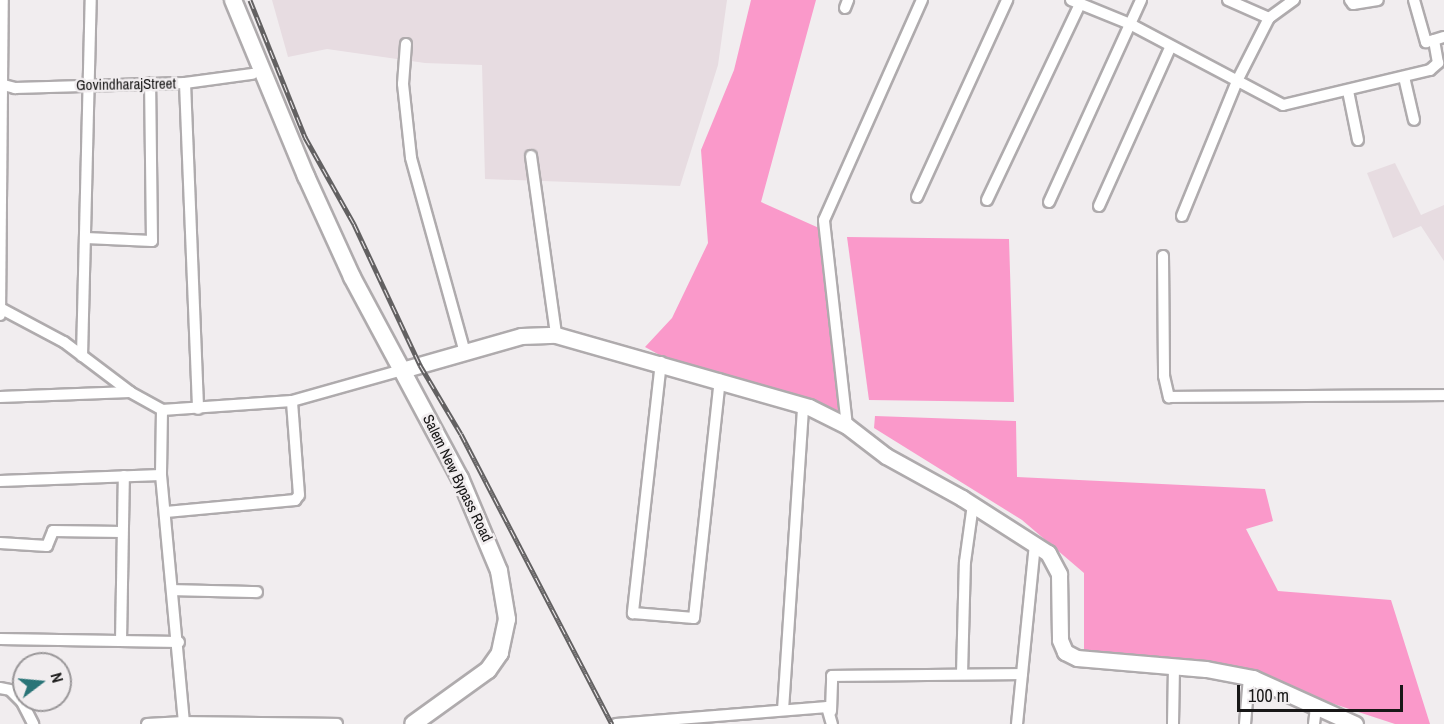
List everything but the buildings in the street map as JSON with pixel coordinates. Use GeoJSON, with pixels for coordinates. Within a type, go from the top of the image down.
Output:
{"type":"FeatureCollection","features":[{"type":"Feature","properties":{"kind":"main road","name":"Salem New Bypass Road"},"geometry":{"type":"LineString","coordinates":[[224,0],[252,74],[317,220],[352,278],[476,511],[504,593],[506,632],[495,662],[412,724]]}},
{"type":"Feature","properties":{"kind":"main road","name":"Salem New Bypass Road"},"geometry":{"type":"LineString","coordinates":[[233,0],[301,165],[352,278]]}},
{"type":"Feature","properties":{"kind":"main road"},"geometry":{"type":"LineString","coordinates":[[426,724],[487,682],[505,662],[513,626],[504,593]]}},
{"type":"Feature","properties":{"kind":"street"},"geometry":{"type":"LineString","coordinates":[[0,315],[3,0]]}},
{"type":"Feature","properties":{"kind":"street"},"geometry":{"type":"LineString","coordinates":[[82,356],[91,84],[91,0]]}},
{"type":"Feature","properties":{"kind":"street"},"geometry":{"type":"LineString","coordinates":[[847,426],[824,220],[922,0]]}},
{"type":"Feature","properties":{"kind":"street"},"geometry":{"type":"LineString","coordinates":[[917,197],[1007,0]]}},
{"type":"Feature","properties":{"kind":"street"},"geometry":{"type":"LineString","coordinates":[[1049,202],[1141,0]]}},
{"type":"Feature","properties":{"kind":"street"},"geometry":{"type":"LineString","coordinates":[[1228,0],[1269,18]]}},
{"type":"Feature","properties":{"kind":"street"},"geometry":{"type":"LineString","coordinates":[[1182,216],[1237,81],[1269,18],[1294,0]]}},
{"type":"Feature","properties":{"kind":"street"},"geometry":{"type":"LineString","coordinates":[[1350,0],[1353,4],[1378,0]]}},
{"type":"Feature","properties":{"kind":"street"},"geometry":{"type":"LineString","coordinates":[[987,200],[1075,2],[1130,24],[1283,105],[1404,77],[1438,63],[1439,38],[1426,42],[1414,0]]}},
{"type":"Feature","properties":{"kind":"street"},"geometry":{"type":"LineString","coordinates":[[406,44],[404,84],[411,158],[465,353]]}},
{"type":"Feature","properties":{"kind":"street"},"geometry":{"type":"LineString","coordinates":[[1099,206],[1171,46]]}},
{"type":"Feature","properties":{"kind":"street","name":"GovindharajStreet"},"geometry":{"type":"LineString","coordinates":[[2,85],[15,88],[185,83],[252,74]]}},
{"type":"Feature","properties":{"kind":"street"},"geometry":{"type":"LineString","coordinates":[[1404,77],[1414,120]]}},
{"type":"Feature","properties":{"kind":"street"},"geometry":{"type":"LineString","coordinates":[[86,238],[152,241],[150,83]]}},
{"type":"Feature","properties":{"kind":"street"},"geometry":{"type":"LineString","coordinates":[[185,83],[198,409]]}},
{"type":"Feature","properties":{"kind":"street"},"geometry":{"type":"LineString","coordinates":[[1348,91],[1358,140]]}},
{"type":"Feature","properties":{"kind":"street"},"geometry":{"type":"LineString","coordinates":[[531,156],[556,335]]}},
{"type":"Feature","properties":{"kind":"street"},"geometry":{"type":"LineString","coordinates":[[1163,256],[1164,376],[1169,397],[1444,395]]}},
{"type":"Feature","properties":{"kind":"street"},"geometry":{"type":"LineString","coordinates":[[0,309],[82,356],[130,392],[162,410],[292,401],[521,336],[556,335],[720,379],[803,405],[847,426],[886,456],[973,504],[1035,543],[1055,562],[1059,574],[1058,618],[1065,652],[1077,658],[1174,666],[1249,677],[1355,724]]}},
{"type":"Feature","properties":{"kind":"street"},"geometry":{"type":"LineString","coordinates":[[661,362],[633,612],[694,618],[720,379]]}},
{"type":"Feature","properties":{"kind":"street"},"geometry":{"type":"LineString","coordinates":[[0,397],[130,392]]}},
{"type":"Feature","properties":{"kind":"street"},"geometry":{"type":"LineString","coordinates":[[166,512],[295,500],[299,495],[292,401]]}},
{"type":"Feature","properties":{"kind":"street"},"geometry":{"type":"LineString","coordinates":[[783,710],[803,405]]}},
{"type":"Feature","properties":{"kind":"street"},"geometry":{"type":"LineString","coordinates":[[162,410],[161,475],[174,590],[184,722]]}},
{"type":"Feature","properties":{"kind":"street"},"geometry":{"type":"LineString","coordinates":[[0,481],[161,475]]}},
{"type":"Feature","properties":{"kind":"street"},"geometry":{"type":"LineString","coordinates":[[122,641],[124,476]]}},
{"type":"Feature","properties":{"kind":"street"},"geometry":{"type":"LineString","coordinates":[[962,674],[967,543],[973,504]]}},
{"type":"Feature","properties":{"kind":"street"},"geometry":{"type":"LineString","coordinates":[[0,543],[47,546],[53,531],[122,532]]}},
{"type":"Feature","properties":{"kind":"street"},"geometry":{"type":"LineString","coordinates":[[1017,724],[1035,543]]}},
{"type":"Feature","properties":{"kind":"street"},"geometry":{"type":"LineString","coordinates":[[174,590],[257,592]]}},
{"type":"Feature","properties":{"kind":"street"},"geometry":{"type":"LineString","coordinates":[[0,639],[178,642]]}},
{"type":"Feature","properties":{"kind":"street"},"geometry":{"type":"LineString","coordinates":[[1173,724],[1174,666]]}},
{"type":"Feature","properties":{"kind":"street"},"geometry":{"type":"LineString","coordinates":[[832,724],[832,676],[1022,675]]}},
{"type":"Feature","properties":{"kind":"street"},"geometry":{"type":"LineString","coordinates":[[1245,724],[1249,677]]}},
{"type":"Feature","properties":{"kind":"street"},"geometry":{"type":"LineString","coordinates":[[0,688],[10,690],[22,702],[33,724]]}},
{"type":"Feature","properties":{"kind":"street"},"geometry":{"type":"LineString","coordinates":[[1314,724],[1316,706]]}},
{"type":"Feature","properties":{"kind":"street"},"geometry":{"type":"LineString","coordinates":[[616,724],[758,711],[827,707],[831,711]]}},
{"type":"Feature","properties":{"kind":"street"},"geometry":{"type":"LineString","coordinates":[[758,711],[758,724]]}},
{"type":"Feature","properties":{"kind":"street"},"geometry":{"type":"LineString","coordinates":[[147,724],[184,722],[337,724]]}},
{"type":"Feature","properties":{"kind":"shaded area"},"geometry":{"type":"Polygon","coordinates":[[[272,0],[727,0],[718,65],[680,186],[485,179],[482,65],[425,63],[327,49],[288,57],[272,0]]]}},
{"type":"Feature","properties":{"kind":"shaded area"},"geometry":{"type":"Polygon","coordinates":[[[751,0],[816,0],[761,202],[819,228],[842,413],[774,388],[667,359],[645,347],[672,318],[708,243],[701,150],[734,70],[751,0]]]}},
{"type":"Feature","properties":{"kind":"shaded area"},"geometry":{"type":"Polygon","coordinates":[[[1395,163],[1421,215],[1444,205],[1444,261],[1421,226],[1393,238],[1367,173],[1395,163]]]}},
{"type":"Feature","properties":{"kind":"shaded area"},"geometry":{"type":"Polygon","coordinates":[[[847,237],[1009,239],[1014,402],[869,400],[847,237]]]}},
{"type":"Feature","properties":{"kind":"shaded area"},"geometry":{"type":"Polygon","coordinates":[[[875,416],[1016,421],[1017,477],[1265,489],[1273,521],[1246,529],[1278,591],[1391,600],[1430,724],[1395,724],[1224,668],[1084,651],[1084,573],[1022,520],[874,428],[875,416]]]}},
{"type":"Feature","properties":{"kind":"railway"},"geometry":{"type":"LineString","coordinates":[[250,0],[305,137],[354,224],[420,365],[461,434],[612,724]]}}]}
